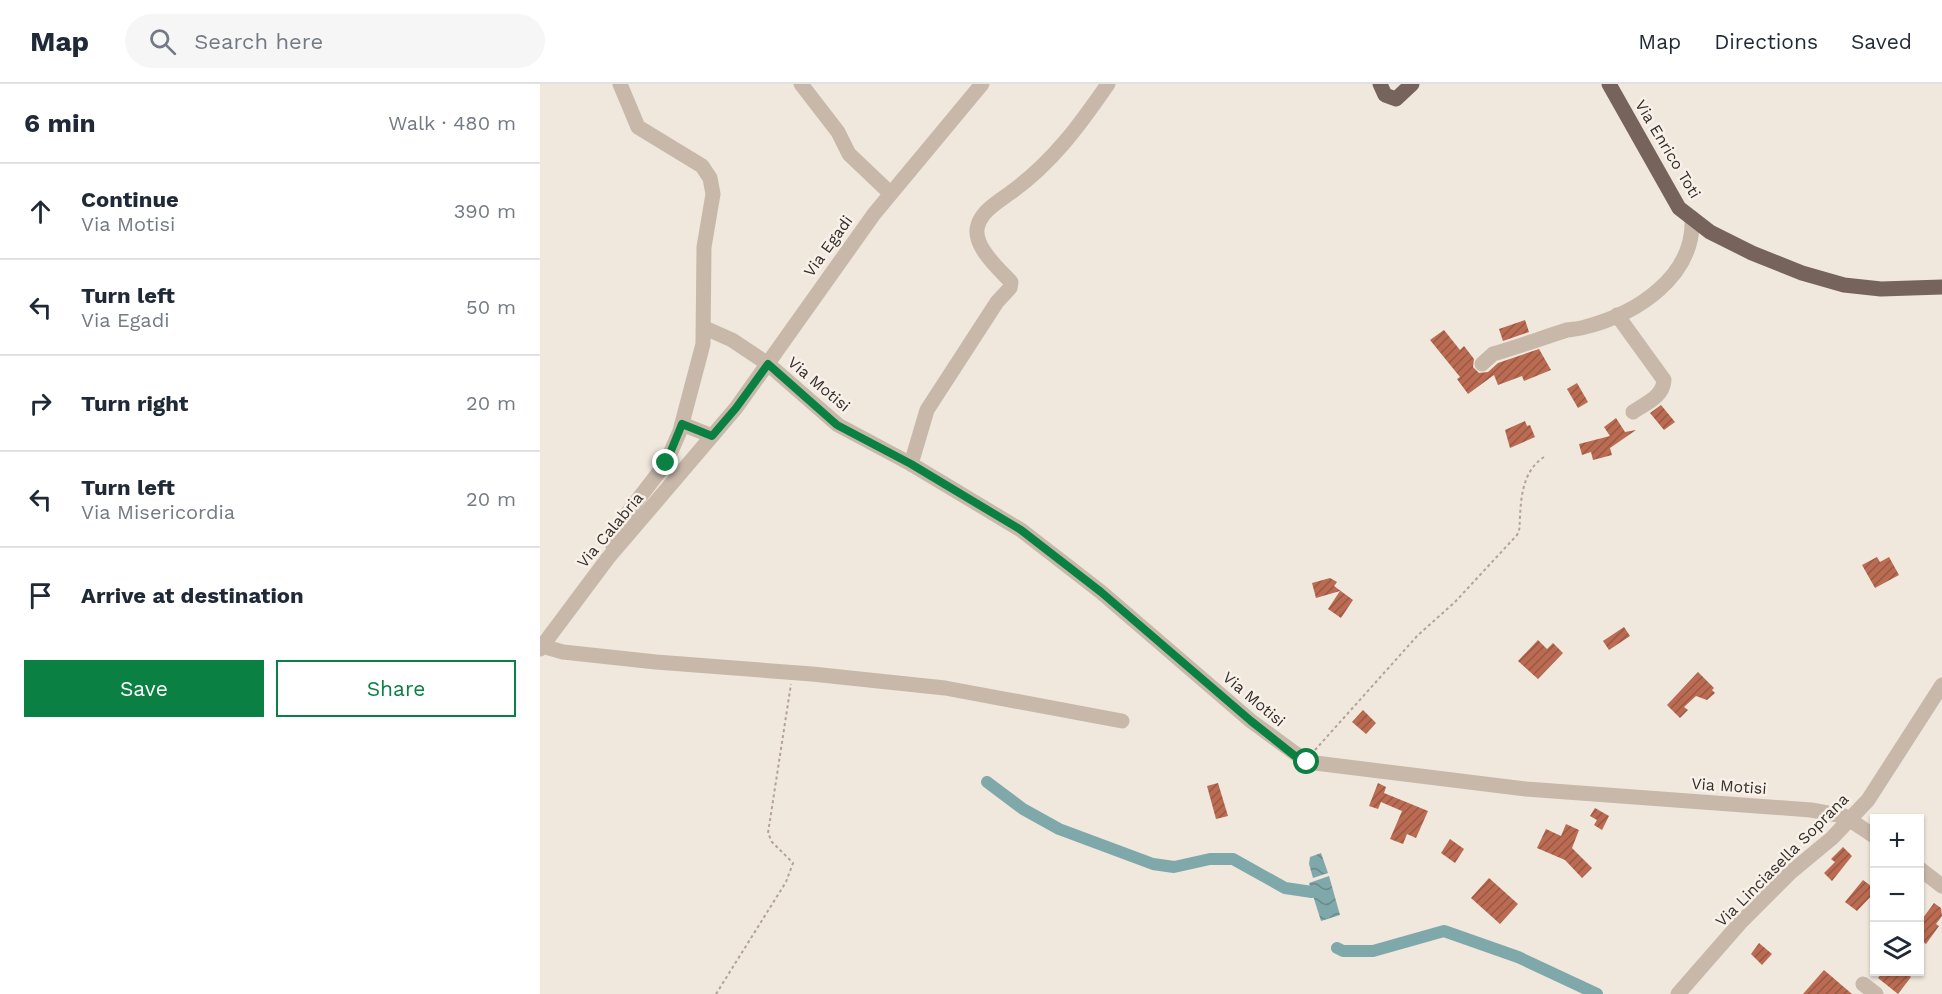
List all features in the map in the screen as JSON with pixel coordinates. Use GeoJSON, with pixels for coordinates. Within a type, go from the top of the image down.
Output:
{"type":"FeatureCollection","features":[{"type":"Feature","properties":{"kind":"main road"},"geometry":{"type":"LineString","coordinates":[[1380,84],[1385,94],[1396,99],[1412,84]]}},
{"type":"Feature","properties":{"kind":"main road","name":"Via Enrico Toti"},"geometry":{"type":"LineString","coordinates":[[1609,84],[1679,208],[1710,232],[1752,253],[1844,285],[1881,289],[1942,287]]}},
{"type":"Feature","properties":{"kind":"street"},"geometry":{"type":"LineString","coordinates":[[608,558],[626,515],[666,463],[682,424],[705,327],[704,247],[712,194],[710,178],[702,166],[638,127],[620,84]]}},
{"type":"Feature","properties":{"kind":"street"},"geometry":{"type":"LineString","coordinates":[[801,84],[838,132],[849,154],[890,193]]}},
{"type":"Feature","properties":{"kind":"street","name":"Via Egadi"},"geometry":{"type":"LineString","coordinates":[[712,436],[736,408],[819,288],[890,193],[982,84]]}},
{"type":"Feature","properties":{"kind":"street"},"geometry":{"type":"LineString","coordinates":[[911,464],[927,410],[997,302],[1010,288],[1011,282],[984,251],[978,239],[977,225],[985,213],[1039,171],[1063,147],[1108,84]]}},
{"type":"Feature","properties":{"kind":"street"},"geometry":{"type":"LineString","coordinates":[[1482,363],[1492,354],[1617,315],[1655,293],[1676,272],[1688,251],[1692,218]]}},
{"type":"Feature","properties":{"kind":"street"},"geometry":{"type":"LineString","coordinates":[[1617,315],[1664,380],[1664,388],[1659,395],[1633,412]]}},
{"type":"Feature","properties":{"kind":"street","name":"Via Motisi"},"geometry":{"type":"LineString","coordinates":[[705,327],[732,340],[768,364],[837,425],[985,507],[1052,553],[1260,728],[1307,762],[1526,789],[1811,810],[1850,819]]}},
{"type":"Feature","properties":{"kind":"street"},"geometry":{"type":"LineString","coordinates":[[682,424],[712,436]]}},
{"type":"Feature","properties":{"kind":"street","name":"Via Calabria"},"geometry":{"type":"LineString","coordinates":[[541,648],[608,558],[712,436]]}},
{"type":"Feature","properties":{"kind":"street"},"geometry":{"type":"LineString","coordinates":[[541,648],[563,652],[945,688],[1122,721]]}},
{"type":"Feature","properties":{"kind":"street","name":"Via Linciasella Soprana"},"geometry":{"type":"LineString","coordinates":[[1678,994],[1740,923],[1868,800],[1942,685]]}},
{"type":"Feature","properties":{"kind":"street"},"geometry":{"type":"LineString","coordinates":[[1850,819],[1870,833]]}},
{"type":"Feature","properties":{"kind":"street"},"geometry":{"type":"LineString","coordinates":[[1924,872],[1942,886]]}},
{"type":"Feature","properties":{"kind":"street"},"geometry":{"type":"LineString","coordinates":[[1863,984],[1876,994]]}},
{"type":"Feature","properties":{"kind":"path"},"geometry":{"type":"LineString","coordinates":[[1307,762],[1322,740],[1418,635],[1455,603],[1517,535],[1521,528],[1519,519],[1528,472],[1544,457]]}},
{"type":"Feature","properties":{"kind":"path"},"geometry":{"type":"LineString","coordinates":[[716,994],[786,882],[794,863],[772,842],[768,833],[793,672]]}},
{"type":"Feature","properties":{"kind":"water"},"geometry":{"type":"Polygon","coordinates":[[[1321,853],[1328,873],[1313,878],[1309,864],[1310,857],[1321,853]]]}},
{"type":"Feature","properties":{"kind":"water"},"geometry":{"type":"Polygon","coordinates":[[[1329,876],[1340,915],[1321,921],[1309,883],[1329,876]]]}},
{"type":"Feature","properties":{"kind":"building"},"geometry":{"type":"Polygon","coordinates":[[[1525,320],[1529,332],[1503,341],[1499,329],[1525,320]]]}},
{"type":"Feature","properties":{"kind":"building"},"geometry":{"type":"Polygon","coordinates":[[[1444,330],[1460,350],[1464,346],[1474,359],[1473,367],[1479,373],[1488,372],[1498,363],[1539,349],[1551,370],[1524,381],[1522,376],[1498,385],[1494,375],[1468,394],[1457,379],[1460,377],[1430,340],[1444,330]]]}},
{"type":"Feature","properties":{"kind":"building"},"geometry":{"type":"Polygon","coordinates":[[[1577,383],[1588,402],[1578,408],[1567,389],[1577,383]]]}},
{"type":"Feature","properties":{"kind":"building"},"geometry":{"type":"Polygon","coordinates":[[[1661,405],[1675,422],[1664,430],[1650,413],[1661,405]]]}},
{"type":"Feature","properties":{"kind":"building"},"geometry":{"type":"Polygon","coordinates":[[[1616,418],[1625,432],[1636,430],[1610,448],[1612,455],[1593,460],[1591,452],[1582,455],[1579,444],[1610,436],[1604,427],[1616,418]]]}},
{"type":"Feature","properties":{"kind":"building"},"geometry":{"type":"Polygon","coordinates":[[[1525,421],[1527,426],[1530,425],[1535,437],[1510,448],[1505,430],[1525,421]]]}},
{"type":"Feature","properties":{"kind":"building"},"geometry":{"type":"Polygon","coordinates":[[[1877,557],[1880,562],[1889,557],[1899,575],[1875,588],[1862,565],[1877,557]]]}},
{"type":"Feature","properties":{"kind":"building"},"geometry":{"type":"Polygon","coordinates":[[[1330,578],[1337,582],[1334,586],[1353,600],[1341,618],[1328,609],[1340,591],[1316,598],[1312,583],[1330,578]]]}},
{"type":"Feature","properties":{"kind":"building"},"geometry":{"type":"Polygon","coordinates":[[[1624,627],[1630,636],[1609,650],[1603,641],[1624,627]]]}},
{"type":"Feature","properties":{"kind":"building"},"geometry":{"type":"Polygon","coordinates":[[[1538,640],[1547,649],[1553,643],[1563,653],[1538,679],[1518,661],[1538,640]]]}},
{"type":"Feature","properties":{"kind":"building"},"geometry":{"type":"Polygon","coordinates":[[[1698,672],[1714,688],[1712,690],[1715,693],[1707,700],[1696,696],[1684,707],[1688,710],[1680,718],[1667,705],[1698,672]]]}},
{"type":"Feature","properties":{"kind":"building"},"geometry":{"type":"Polygon","coordinates":[[[1363,710],[1376,723],[1366,734],[1352,722],[1363,710]]]}},
{"type":"Feature","properties":{"kind":"building"},"geometry":{"type":"Polygon","coordinates":[[[1218,783],[1228,816],[1216,819],[1207,786],[1218,783]]]}},
{"type":"Feature","properties":{"kind":"building"},"geometry":{"type":"Polygon","coordinates":[[[1378,783],[1386,787],[1384,793],[1428,811],[1416,838],[1407,834],[1403,844],[1390,839],[1402,811],[1381,802],[1378,809],[1369,806],[1378,783]]]}},
{"type":"Feature","properties":{"kind":"building"},"geometry":{"type":"Polygon","coordinates":[[[1595,808],[1609,816],[1602,830],[1594,825],[1597,820],[1590,816],[1595,808]]]}},
{"type":"Feature","properties":{"kind":"building"},"geometry":{"type":"Polygon","coordinates":[[[1566,824],[1579,830],[1572,848],[1592,868],[1582,878],[1565,860],[1537,848],[1546,829],[1561,836],[1566,824]]]}},
{"type":"Feature","properties":{"kind":"building"},"geometry":{"type":"Polygon","coordinates":[[[1450,839],[1464,849],[1455,863],[1441,853],[1450,839]]]}},
{"type":"Feature","properties":{"kind":"building"},"geometry":{"type":"Polygon","coordinates":[[[1843,847],[1852,856],[1832,881],[1824,873],[1835,862],[1831,859],[1843,847]]]}},
{"type":"Feature","properties":{"kind":"building"},"geometry":{"type":"Polygon","coordinates":[[[1489,878],[1518,904],[1500,924],[1471,898],[1489,878]]]}},
{"type":"Feature","properties":{"kind":"building"},"geometry":{"type":"Polygon","coordinates":[[[1863,880],[1870,885],[1870,897],[1857,911],[1845,902],[1863,880]]]}},
{"type":"Feature","properties":{"kind":"building"},"geometry":{"type":"Polygon","coordinates":[[[1934,903],[1941,908],[1942,916],[1936,924],[1939,926],[1926,944],[1924,943],[1924,917],[1934,903]]]}},
{"type":"Feature","properties":{"kind":"building"},"geometry":{"type":"Polygon","coordinates":[[[1759,943],[1772,954],[1762,965],[1751,954],[1759,943]]]}},
{"type":"Feature","properties":{"kind":"building"},"geometry":{"type":"Polygon","coordinates":[[[1824,970],[1852,994],[1803,994],[1824,970]]]}},
{"type":"Feature","properties":{"kind":"building"},"geometry":{"type":"Polygon","coordinates":[[[1880,976],[1911,977],[1898,994],[1878,978],[1880,976]]]}},
{"type":"Feature","properties":{"kind":"waterway"},"geometry":{"type":"LineString","coordinates":[[987,782],[1023,809],[1059,829],[1153,864],[1174,867],[1210,859],[1233,859],[1285,888],[1312,892]]}},
{"type":"Feature","properties":{"kind":"waterway"},"geometry":{"type":"LineString","coordinates":[[1337,948],[1343,951],[1373,951],[1444,931],[1518,957],[1597,994]]}},
{"type":"Feature","properties":{"kind":"route"},"geometry":{"type":"LineString","coordinates":[[666,463],[682,424],[712,436],[768,364],[837,425],[911,464],[1021,530],[1101,592],[1251,721],[1295,756],[1307,762]]}}]}
